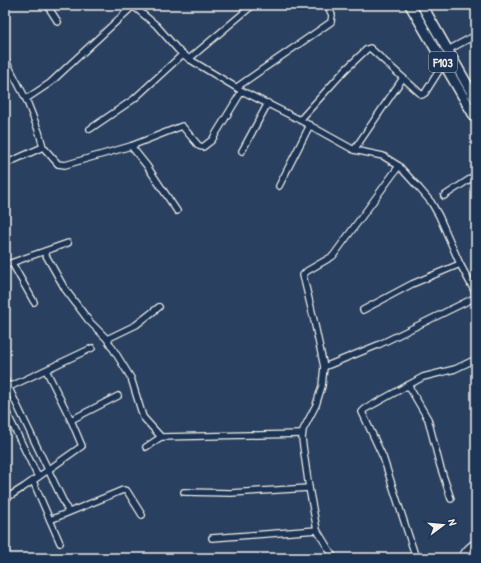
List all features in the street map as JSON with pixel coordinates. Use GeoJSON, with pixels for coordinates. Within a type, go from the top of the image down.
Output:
{"type":"FeatureCollection","features":[{"type":"Feature","properties":{"kind":"main road","name":"F103"},"geometry":{"type":"LineString","coordinates":[[410,5],[476,119]]}},
{"type":"Feature","properties":{"kind":"main road","name":"F103"},"geometry":{"type":"LineString","coordinates":[[422,5],[475,97]]}},
{"type":"Feature","properties":{"kind":"street"},"geometry":{"type":"LineString","coordinates":[[47,5],[58,22]]}},
{"type":"Feature","properties":{"kind":"street"},"geometry":{"type":"LineString","coordinates":[[188,60],[253,5]]}},
{"type":"Feature","properties":{"kind":"street"},"geometry":{"type":"LineString","coordinates":[[237,87],[330,22],[332,15],[327,5]]}},
{"type":"Feature","properties":{"kind":"street"},"geometry":{"type":"LineString","coordinates":[[26,99],[50,83],[133,6],[156,25],[188,60],[242,91],[310,125],[354,150],[383,156],[399,166],[431,202],[476,295],[378,345],[324,367]]}},
{"type":"Feature","properties":{"kind":"street"},"geometry":{"type":"LineString","coordinates":[[448,50],[476,34]]}},
{"type":"Feature","properties":{"kind":"street"},"geometry":{"type":"LineString","coordinates":[[300,120],[345,70],[370,48],[420,94],[423,94],[444,64]]}},
{"type":"Feature","properties":{"kind":"street"},"geometry":{"type":"LineString","coordinates":[[90,129],[134,99],[182,54]]}},
{"type":"Feature","properties":{"kind":"street"},"geometry":{"type":"LineString","coordinates":[[5,59],[26,99],[39,132],[43,147],[60,165],[131,146],[182,126],[199,146],[206,146],[212,140],[242,91]]}},
{"type":"Feature","properties":{"kind":"street"},"geometry":{"type":"LineString","coordinates":[[354,150],[403,78]]}},
{"type":"Feature","properties":{"kind":"street"},"geometry":{"type":"LineString","coordinates":[[242,151],[268,104]]}},
{"type":"Feature","properties":{"kind":"street"},"geometry":{"type":"LineString","coordinates":[[279,186],[310,125]]}},
{"type":"Feature","properties":{"kind":"street"},"geometry":{"type":"LineString","coordinates":[[131,146],[147,166],[177,211]]}},
{"type":"Feature","properties":{"kind":"street"},"geometry":{"type":"LineString","coordinates":[[5,164],[43,147]]}},
{"type":"Feature","properties":{"kind":"street"},"geometry":{"type":"LineString","coordinates":[[334,558],[317,530],[309,488],[302,434],[322,386],[324,367],[303,273],[333,256],[399,166]]}},
{"type":"Feature","properties":{"kind":"street"},"geometry":{"type":"LineString","coordinates":[[444,196],[476,175]]}},
{"type":"Feature","properties":{"kind":"street"},"geometry":{"type":"LineString","coordinates":[[5,266],[68,243]]}},
{"type":"Feature","properties":{"kind":"street"},"geometry":{"type":"LineString","coordinates":[[44,252],[65,289],[89,321],[107,339],[131,378],[143,417],[161,437]]}},
{"type":"Feature","properties":{"kind":"street"},"geometry":{"type":"LineString","coordinates":[[12,263],[34,302]]}},
{"type":"Feature","properties":{"kind":"street"},"geometry":{"type":"LineString","coordinates":[[363,310],[412,284],[460,264]]}},
{"type":"Feature","properties":{"kind":"street"},"geometry":{"type":"LineString","coordinates":[[107,339],[136,325],[159,307]]}},
{"type":"Feature","properties":{"kind":"street"},"geometry":{"type":"LineString","coordinates":[[5,389],[92,348]]}},
{"type":"Feature","properties":{"kind":"street"},"geometry":{"type":"LineString","coordinates":[[416,558],[383,457],[362,412],[428,375],[455,369],[476,359]]}},
{"type":"Feature","properties":{"kind":"street"},"geometry":{"type":"LineString","coordinates":[[5,498],[82,446],[46,370]]}},
{"type":"Feature","properties":{"kind":"street"},"geometry":{"type":"LineString","coordinates":[[5,380],[67,509]]}},
{"type":"Feature","properties":{"kind":"street"},"geometry":{"type":"LineString","coordinates":[[408,385],[428,419],[440,466],[451,499]]}},
{"type":"Feature","properties":{"kind":"street"},"geometry":{"type":"LineString","coordinates":[[71,420],[118,396]]}},
{"type":"Feature","properties":{"kind":"street"},"geometry":{"type":"LineString","coordinates":[[5,409],[60,543]]}},
{"type":"Feature","properties":{"kind":"street"},"geometry":{"type":"LineString","coordinates":[[146,447],[161,437],[302,434]]}},
{"type":"Feature","properties":{"kind":"street"},"geometry":{"type":"LineString","coordinates":[[184,492],[231,493],[309,488]]}},
{"type":"Feature","properties":{"kind":"street"},"geometry":{"type":"LineString","coordinates":[[50,520],[123,490],[127,491],[142,515]]}},
{"type":"Feature","properties":{"kind":"street"},"geometry":{"type":"LineString","coordinates":[[212,538],[317,530]]}},
{"type":"Feature","properties":{"kind":"street"},"geometry":{"type":"LineString","coordinates":[[460,558],[476,541]]}}]}
